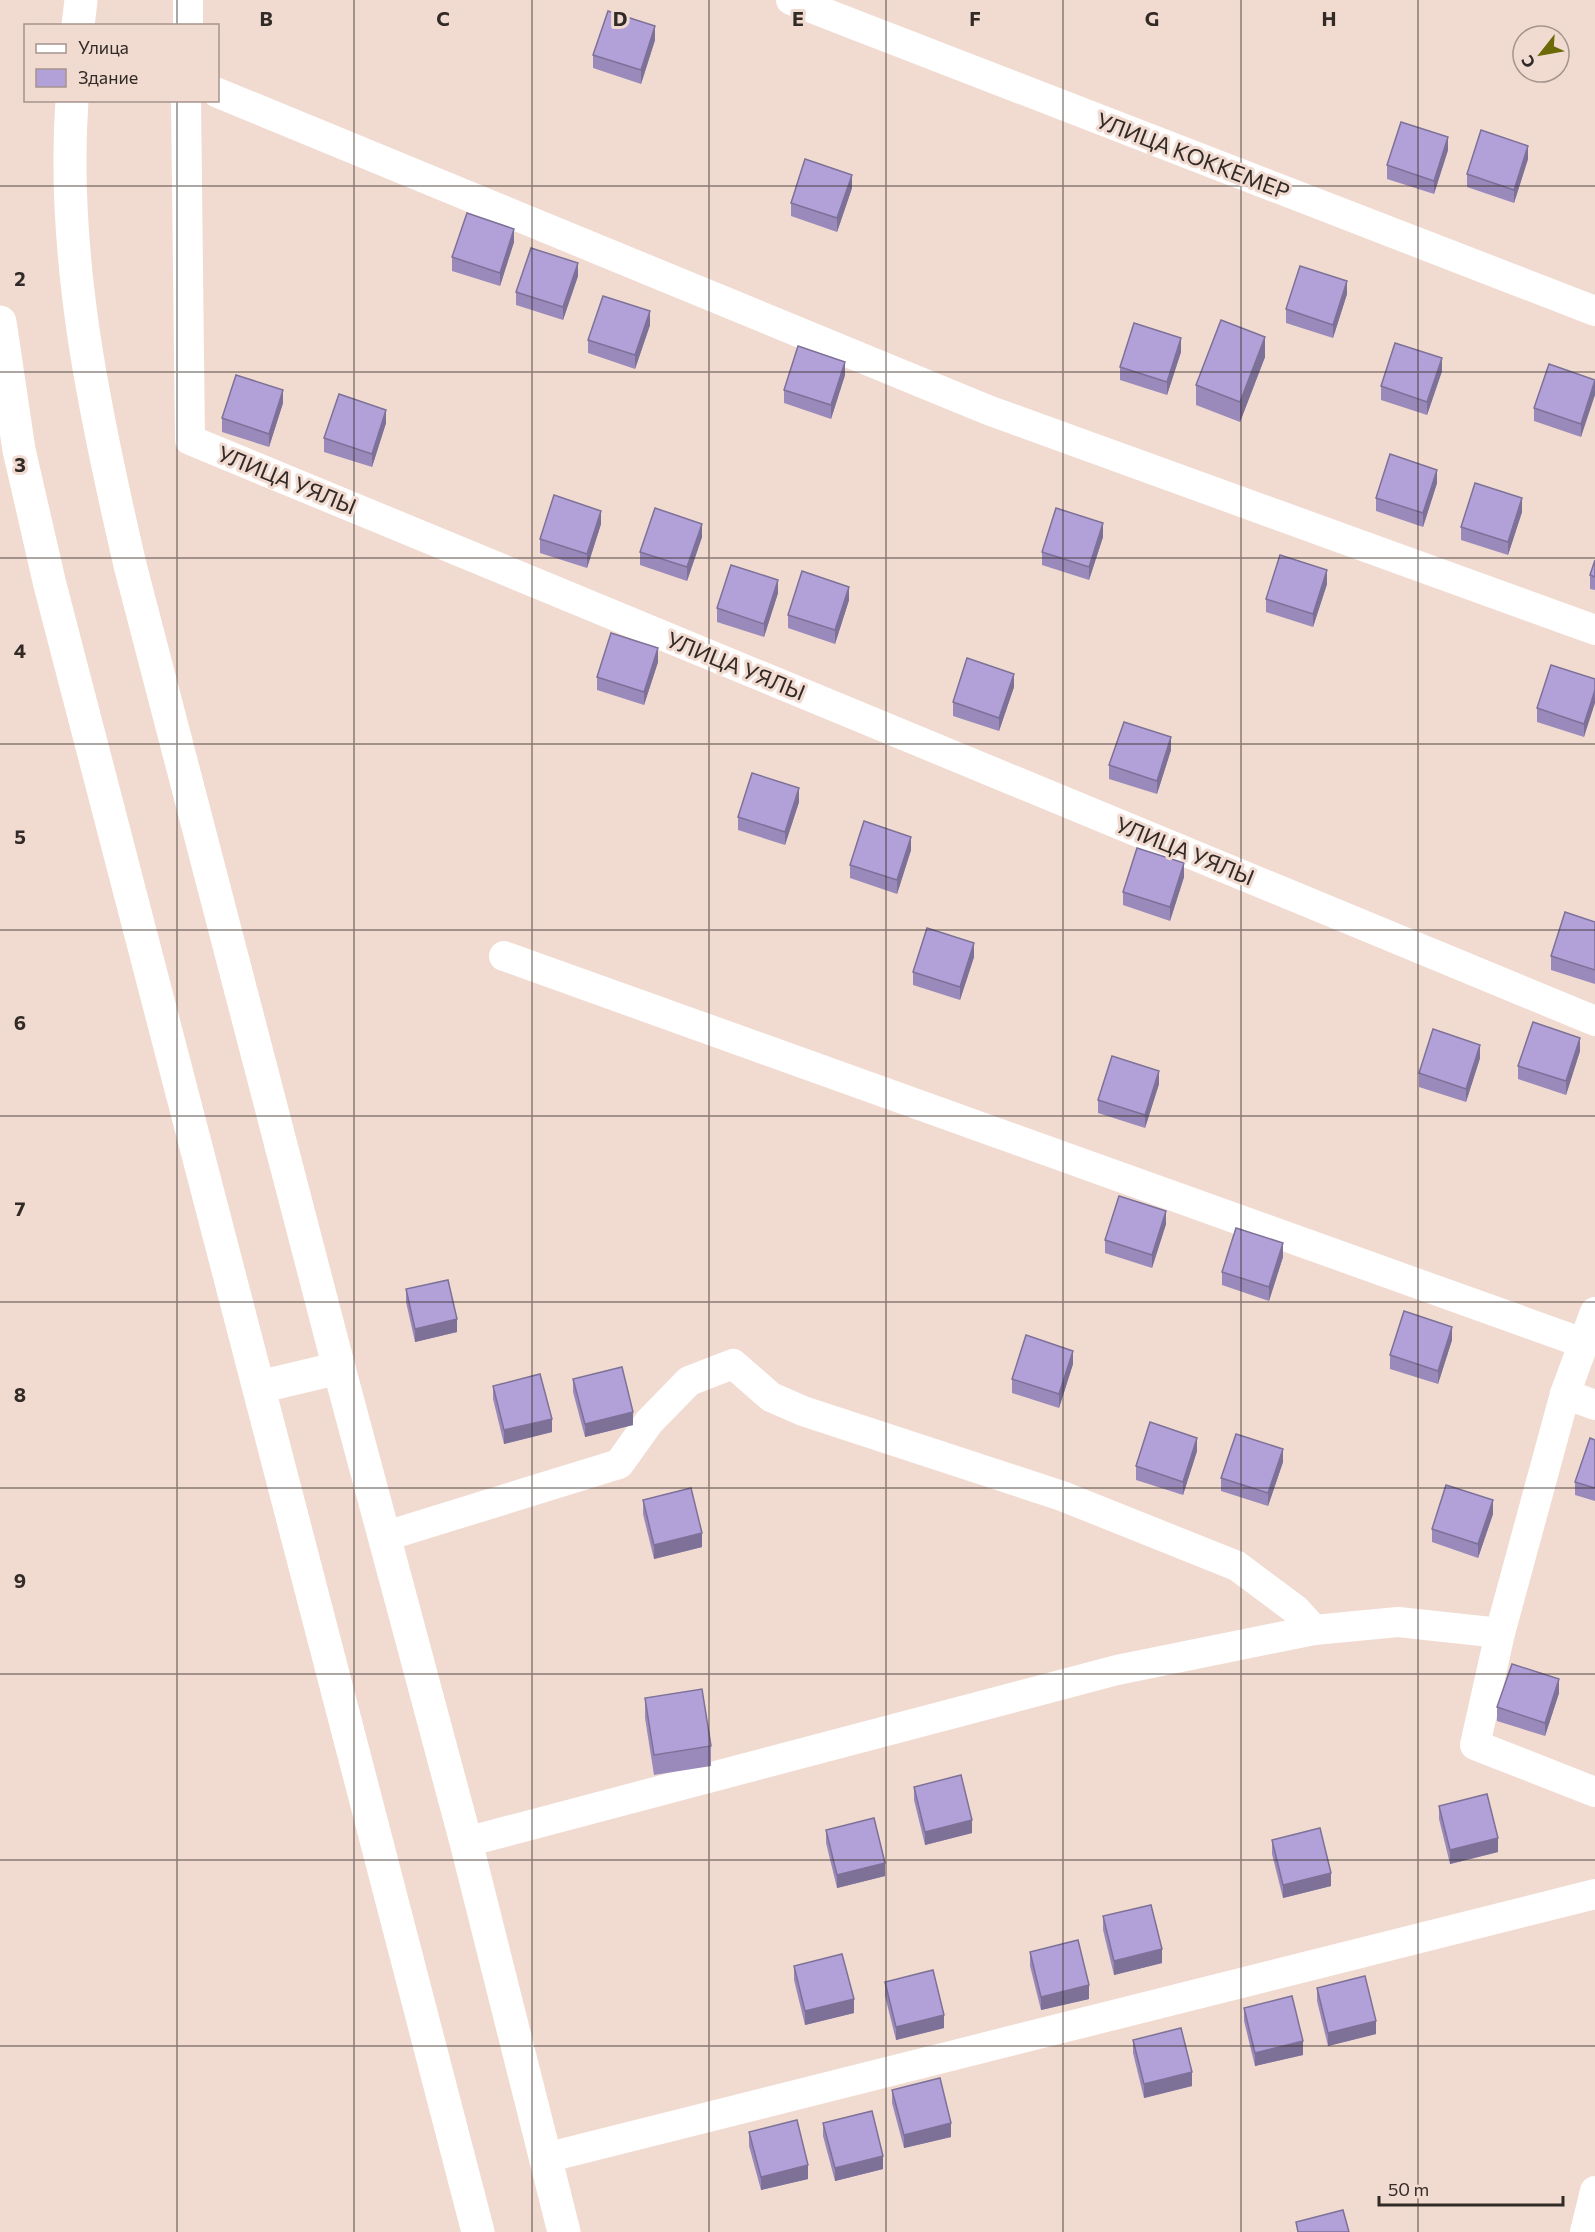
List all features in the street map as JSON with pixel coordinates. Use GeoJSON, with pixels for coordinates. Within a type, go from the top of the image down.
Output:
{"type":"FeatureCollection","features":[{"type":"Feature","properties":{"kind":"main road"},"geometry":{"type":"LineString","coordinates":[[78,24],[81,0]]}},
{"type":"Feature","properties":{"kind":"main road"},"geometry":{"type":"LineString","coordinates":[[72,102],[69,145],[76,273],[100,435],[130,565],[339,1368],[386,1536],[466,1842],[564,2232]]}},
{"type":"Feature","properties":{"kind":"main road"},"geometry":{"type":"LineString","coordinates":[[0,322],[19,450],[50,585],[478,2232]]}},
{"type":"Feature","properties":{"kind":"main road"},"geometry":{"type":"LineString","coordinates":[[258,1387],[339,1368]]}},
{"type":"Feature","properties":{"kind":"street"},"geometry":{"type":"LineString","coordinates":[[188,0],[188,24]]}},
{"type":"Feature","properties":{"kind":"street","name":"УЛИЦА КОККЕМЕР"},"geometry":{"type":"LineString","coordinates":[[791,0],[1595,311]]}},
{"type":"Feature","properties":{"kind":"street"},"geometry":{"type":"LineString","coordinates":[[219,93],[988,410],[1595,630]]}},
{"type":"Feature","properties":{"kind":"street","name":"УЛИЦА УЯЛЫ"},"geometry":{"type":"LineString","coordinates":[[186,102],[190,440],[1595,1021]]}},
{"type":"Feature","properties":{"kind":"street"},"geometry":{"type":"LineString","coordinates":[[504,956],[1583,1343]]}},
{"type":"Feature","properties":{"kind":"street"},"geometry":{"type":"LineString","coordinates":[[1595,1312],[1565,1394],[1500,1633],[1475,1745],[1595,1792]]}},
{"type":"Feature","properties":{"kind":"street"},"geometry":{"type":"LineString","coordinates":[[386,1536],[619,1464],[649,1422],[689,1382],[734,1364],[771,1397],[804,1411],[1062,1496],[1237,1566],[1296,1610],[1314,1630]]}},
{"type":"Feature","properties":{"kind":"street"},"geometry":{"type":"LineString","coordinates":[[1565,1394],[1595,1405]]}},
{"type":"Feature","properties":{"kind":"street"},"geometry":{"type":"LineString","coordinates":[[466,1842],[1117,1670],[1314,1630],[1398,1622],[1500,1633]]}},
{"type":"Feature","properties":{"kind":"street"},"geometry":{"type":"LineString","coordinates":[[544,2158],[1595,1894]]}},
{"type":"Feature","properties":{"kind":"street"},"geometry":{"type":"LineString","coordinates":[[1585,2232],[1595,2191]]}},
{"type":"Feature","properties":{"kind":"building"},"geometry":{"type":"Polygon","coordinates":[[[608,11],[655,26],[641,70],[593,55],[608,11]]]}},
{"type":"Feature","properties":{"kind":"building"},"geometry":{"type":"Polygon","coordinates":[[[1401,122],[1448,137],[1434,181],[1387,165],[1401,122]]]}},
{"type":"Feature","properties":{"kind":"building"},"geometry":{"type":"Polygon","coordinates":[[[1481,130],[1528,146],[1514,190],[1467,174],[1481,130]]]}},
{"type":"Feature","properties":{"kind":"building"},"geometry":{"type":"Polygon","coordinates":[[[805,159],[852,175],[837,218],[791,203],[805,159]]]}},
{"type":"Feature","properties":{"kind":"building"},"geometry":{"type":"Polygon","coordinates":[[[467,213],[514,229],[500,273],[452,257],[467,213]]]}},
{"type":"Feature","properties":{"kind":"building"},"geometry":{"type":"Polygon","coordinates":[[[531,248],[578,263],[563,307],[516,292],[531,248]]]}},
{"type":"Feature","properties":{"kind":"building"},"geometry":{"type":"Polygon","coordinates":[[[1300,266],[1347,281],[1333,325],[1286,309],[1300,266]]]}},
{"type":"Feature","properties":{"kind":"building"},"geometry":{"type":"Polygon","coordinates":[[[603,296],[650,311],[635,355],[588,340],[603,296]]]}},
{"type":"Feature","properties":{"kind":"building"},"geometry":{"type":"Polygon","coordinates":[[[1221,320],[1265,337],[1240,402],[1196,385],[1221,320]]]}},
{"type":"Feature","properties":{"kind":"building"},"geometry":{"type":"Polygon","coordinates":[[[1134,323],[1181,338],[1167,382],[1120,367],[1134,323]]]}},
{"type":"Feature","properties":{"kind":"building"},"geometry":{"type":"Polygon","coordinates":[[[1395,343],[1442,358],[1427,402],[1381,386],[1395,343]]]}},
{"type":"Feature","properties":{"kind":"building"},"geometry":{"type":"Polygon","coordinates":[[[798,346],[845,362],[831,405],[784,390],[798,346]]]}},
{"type":"Feature","properties":{"kind":"building"},"geometry":{"type":"Polygon","coordinates":[[[1549,364],[1595,380],[1581,424],[1534,408],[1549,364]]]}},
{"type":"Feature","properties":{"kind":"building"},"geometry":{"type":"Polygon","coordinates":[[[236,375],[283,390],[269,434],[222,418],[236,375]]]}},
{"type":"Feature","properties":{"kind":"building"},"geometry":{"type":"Polygon","coordinates":[[[339,394],[386,410],[372,454],[324,438],[339,394]]]}},
{"type":"Feature","properties":{"kind":"building"},"geometry":{"type":"Polygon","coordinates":[[[1390,454],[1437,470],[1423,513],[1376,498],[1390,454]]]}},
{"type":"Feature","properties":{"kind":"building"},"geometry":{"type":"Polygon","coordinates":[[[1475,483],[1522,498],[1508,542],[1461,527],[1475,483]]]}},
{"type":"Feature","properties":{"kind":"building"},"geometry":{"type":"Polygon","coordinates":[[[554,495],[601,511],[587,554],[540,539],[554,495]]]}},
{"type":"Feature","properties":{"kind":"building"},"geometry":{"type":"Polygon","coordinates":[[[655,508],[702,524],[687,567],[640,552],[655,508]]]}},
{"type":"Feature","properties":{"kind":"building"},"geometry":{"type":"Polygon","coordinates":[[[1056,508],[1103,523],[1089,567],[1042,552],[1056,508]]]}},
{"type":"Feature","properties":{"kind":"building"},"geometry":{"type":"Polygon","coordinates":[[[1280,555],[1327,570],[1313,614],[1266,599],[1280,555]]]}},
{"type":"Feature","properties":{"kind":"building"},"geometry":{"type":"Polygon","coordinates":[[[1595,560],[1595,577],[1590,575],[1595,560]]]}},
{"type":"Feature","properties":{"kind":"building"},"geometry":{"type":"Polygon","coordinates":[[[731,565],[778,580],[764,624],[717,608],[731,565]]]}},
{"type":"Feature","properties":{"kind":"building"},"geometry":{"type":"Polygon","coordinates":[[[802,571],[849,587],[835,630],[788,615],[802,571]]]}},
{"type":"Feature","properties":{"kind":"building"},"geometry":{"type":"Polygon","coordinates":[[[611,633],[658,648],[644,692],[597,677],[611,633]]]}},
{"type":"Feature","properties":{"kind":"building"},"geometry":{"type":"Polygon","coordinates":[[[967,658],[1014,674],[999,718],[953,702],[967,658]]]}},
{"type":"Feature","properties":{"kind":"building"},"geometry":{"type":"Polygon","coordinates":[[[1551,665],[1595,679],[1595,690],[1584,724],[1537,708],[1551,665]]]}},
{"type":"Feature","properties":{"kind":"building"},"geometry":{"type":"Polygon","coordinates":[[[1124,722],[1171,737],[1157,781],[1109,765],[1124,722]]]}},
{"type":"Feature","properties":{"kind":"building"},"geometry":{"type":"Polygon","coordinates":[[[752,773],[799,788],[785,832],[738,817],[752,773]]]}},
{"type":"Feature","properties":{"kind":"building"},"geometry":{"type":"Polygon","coordinates":[[[864,821],[911,837],[897,880],[850,865],[864,821]]]}},
{"type":"Feature","properties":{"kind":"building"},"geometry":{"type":"Polygon","coordinates":[[[1137,848],[1184,863],[1170,907],[1123,892],[1137,848]]]}},
{"type":"Feature","properties":{"kind":"building"},"geometry":{"type":"Polygon","coordinates":[[[1565,912],[1595,922],[1595,970],[1551,956],[1565,912]]]}},
{"type":"Feature","properties":{"kind":"building"},"geometry":{"type":"Polygon","coordinates":[[[927,928],[974,943],[960,987],[913,972],[927,928]]]}},
{"type":"Feature","properties":{"kind":"building"},"geometry":{"type":"Polygon","coordinates":[[[1533,1022],[1580,1038],[1566,1081],[1518,1066],[1533,1022]]]}},
{"type":"Feature","properties":{"kind":"building"},"geometry":{"type":"Polygon","coordinates":[[[1433,1029],[1480,1045],[1466,1089],[1419,1073],[1433,1029]]]}},
{"type":"Feature","properties":{"kind":"building"},"geometry":{"type":"Polygon","coordinates":[[[1112,1056],[1159,1071],[1145,1115],[1098,1100],[1112,1056]]]}},
{"type":"Feature","properties":{"kind":"building"},"geometry":{"type":"Polygon","coordinates":[[[1119,1196],[1166,1211],[1152,1255],[1105,1240],[1119,1196]]]}},
{"type":"Feature","properties":{"kind":"building"},"geometry":{"type":"Polygon","coordinates":[[[1236,1228],[1283,1243],[1269,1287],[1222,1272],[1236,1228]]]}},
{"type":"Feature","properties":{"kind":"building"},"geometry":{"type":"Polygon","coordinates":[[[448,1280],[457,1319],[415,1329],[406,1289],[448,1280]]]}},
{"type":"Feature","properties":{"kind":"building"},"geometry":{"type":"Polygon","coordinates":[[[1404,1311],[1452,1327],[1438,1371],[1390,1355],[1404,1311]]]}},
{"type":"Feature","properties":{"kind":"building"},"geometry":{"type":"Polygon","coordinates":[[[1026,1335],[1073,1351],[1059,1394],[1012,1379],[1026,1335]]]}},
{"type":"Feature","properties":{"kind":"building"},"geometry":{"type":"Polygon","coordinates":[[[622,1367],[633,1412],[585,1424],[573,1379],[622,1367]]]}},
{"type":"Feature","properties":{"kind":"building"},"geometry":{"type":"Polygon","coordinates":[[[540,1374],[552,1419],[504,1430],[493,1386],[540,1374]]]}},
{"type":"Feature","properties":{"kind":"building"},"geometry":{"type":"Polygon","coordinates":[[[1150,1422],[1197,1438],[1183,1482],[1136,1466],[1150,1422]]]}},
{"type":"Feature","properties":{"kind":"building"},"geometry":{"type":"Polygon","coordinates":[[[1236,1434],[1283,1449],[1268,1493],[1221,1478],[1236,1434]]]}},
{"type":"Feature","properties":{"kind":"building"},"geometry":{"type":"Polygon","coordinates":[[[1590,1438],[1595,1440],[1595,1488],[1575,1482],[1590,1438]]]}},
{"type":"Feature","properties":{"kind":"building"},"geometry":{"type":"Polygon","coordinates":[[[1446,1485],[1493,1500],[1478,1544],[1432,1529],[1446,1485]]]}},
{"type":"Feature","properties":{"kind":"building"},"geometry":{"type":"Polygon","coordinates":[[[691,1488],[702,1533],[654,1545],[643,1500],[691,1488]]]}},
{"type":"Feature","properties":{"kind":"building"},"geometry":{"type":"Polygon","coordinates":[[[1512,1664],[1559,1679],[1545,1723],[1497,1707],[1512,1664]]]}},
{"type":"Feature","properties":{"kind":"building"},"geometry":{"type":"Polygon","coordinates":[[[702,1689],[711,1746],[654,1755],[645,1698],[702,1689]]]}},
{"type":"Feature","properties":{"kind":"building"},"geometry":{"type":"Polygon","coordinates":[[[961,1775],[972,1820],[925,1832],[914,1787],[961,1775]]]}},
{"type":"Feature","properties":{"kind":"building"},"geometry":{"type":"Polygon","coordinates":[[[1487,1794],[1498,1838],[1450,1850],[1439,1806],[1487,1794]]]}},
{"type":"Feature","properties":{"kind":"building"},"geometry":{"type":"Polygon","coordinates":[[[874,1818],[885,1863],[837,1875],[826,1830],[874,1818]]]}},
{"type":"Feature","properties":{"kind":"building"},"geometry":{"type":"Polygon","coordinates":[[[1320,1828],[1331,1873],[1283,1885],[1272,1840],[1320,1828]]]}},
{"type":"Feature","properties":{"kind":"building"},"geometry":{"type":"Polygon","coordinates":[[[1151,1905],[1162,1949],[1114,1961],[1103,1916],[1151,1905]]]}},
{"type":"Feature","properties":{"kind":"building"},"geometry":{"type":"Polygon","coordinates":[[[1078,1940],[1089,1985],[1041,1997],[1030,1952],[1078,1940]]]}},
{"type":"Feature","properties":{"kind":"building"},"geometry":{"type":"Polygon","coordinates":[[[842,1954],[854,1999],[805,2011],[794,1966],[842,1954]]]}},
{"type":"Feature","properties":{"kind":"building"},"geometry":{"type":"Polygon","coordinates":[[[933,1970],[944,2015],[896,2027],[885,1982],[933,1970]]]}},
{"type":"Feature","properties":{"kind":"building"},"geometry":{"type":"Polygon","coordinates":[[[1365,1976],[1376,2021],[1328,2033],[1317,1988],[1365,1976]]]}},
{"type":"Feature","properties":{"kind":"building"},"geometry":{"type":"Polygon","coordinates":[[[1292,1996],[1303,2041],[1255,2053],[1244,2008],[1292,1996]]]}},
{"type":"Feature","properties":{"kind":"building"},"geometry":{"type":"Polygon","coordinates":[[[1181,2028],[1192,2072],[1144,2084],[1133,2040],[1181,2028]]]}},
{"type":"Feature","properties":{"kind":"building"},"geometry":{"type":"Polygon","coordinates":[[[940,2078],[951,2123],[904,2135],[892,2090],[940,2078]]]}},
{"type":"Feature","properties":{"kind":"building"},"geometry":{"type":"Polygon","coordinates":[[[872,2111],[883,2156],[835,2168],[823,2123],[872,2111]]]}},
{"type":"Feature","properties":{"kind":"building"},"geometry":{"type":"Polygon","coordinates":[[[797,2120],[808,2165],[761,2177],[749,2132],[797,2120]]]}},
{"type":"Feature","properties":{"kind":"building"},"geometry":{"type":"Polygon","coordinates":[[[1343,2210],[1349,2232],[1298,2232],[1296,2222],[1343,2210]]]}}]}
